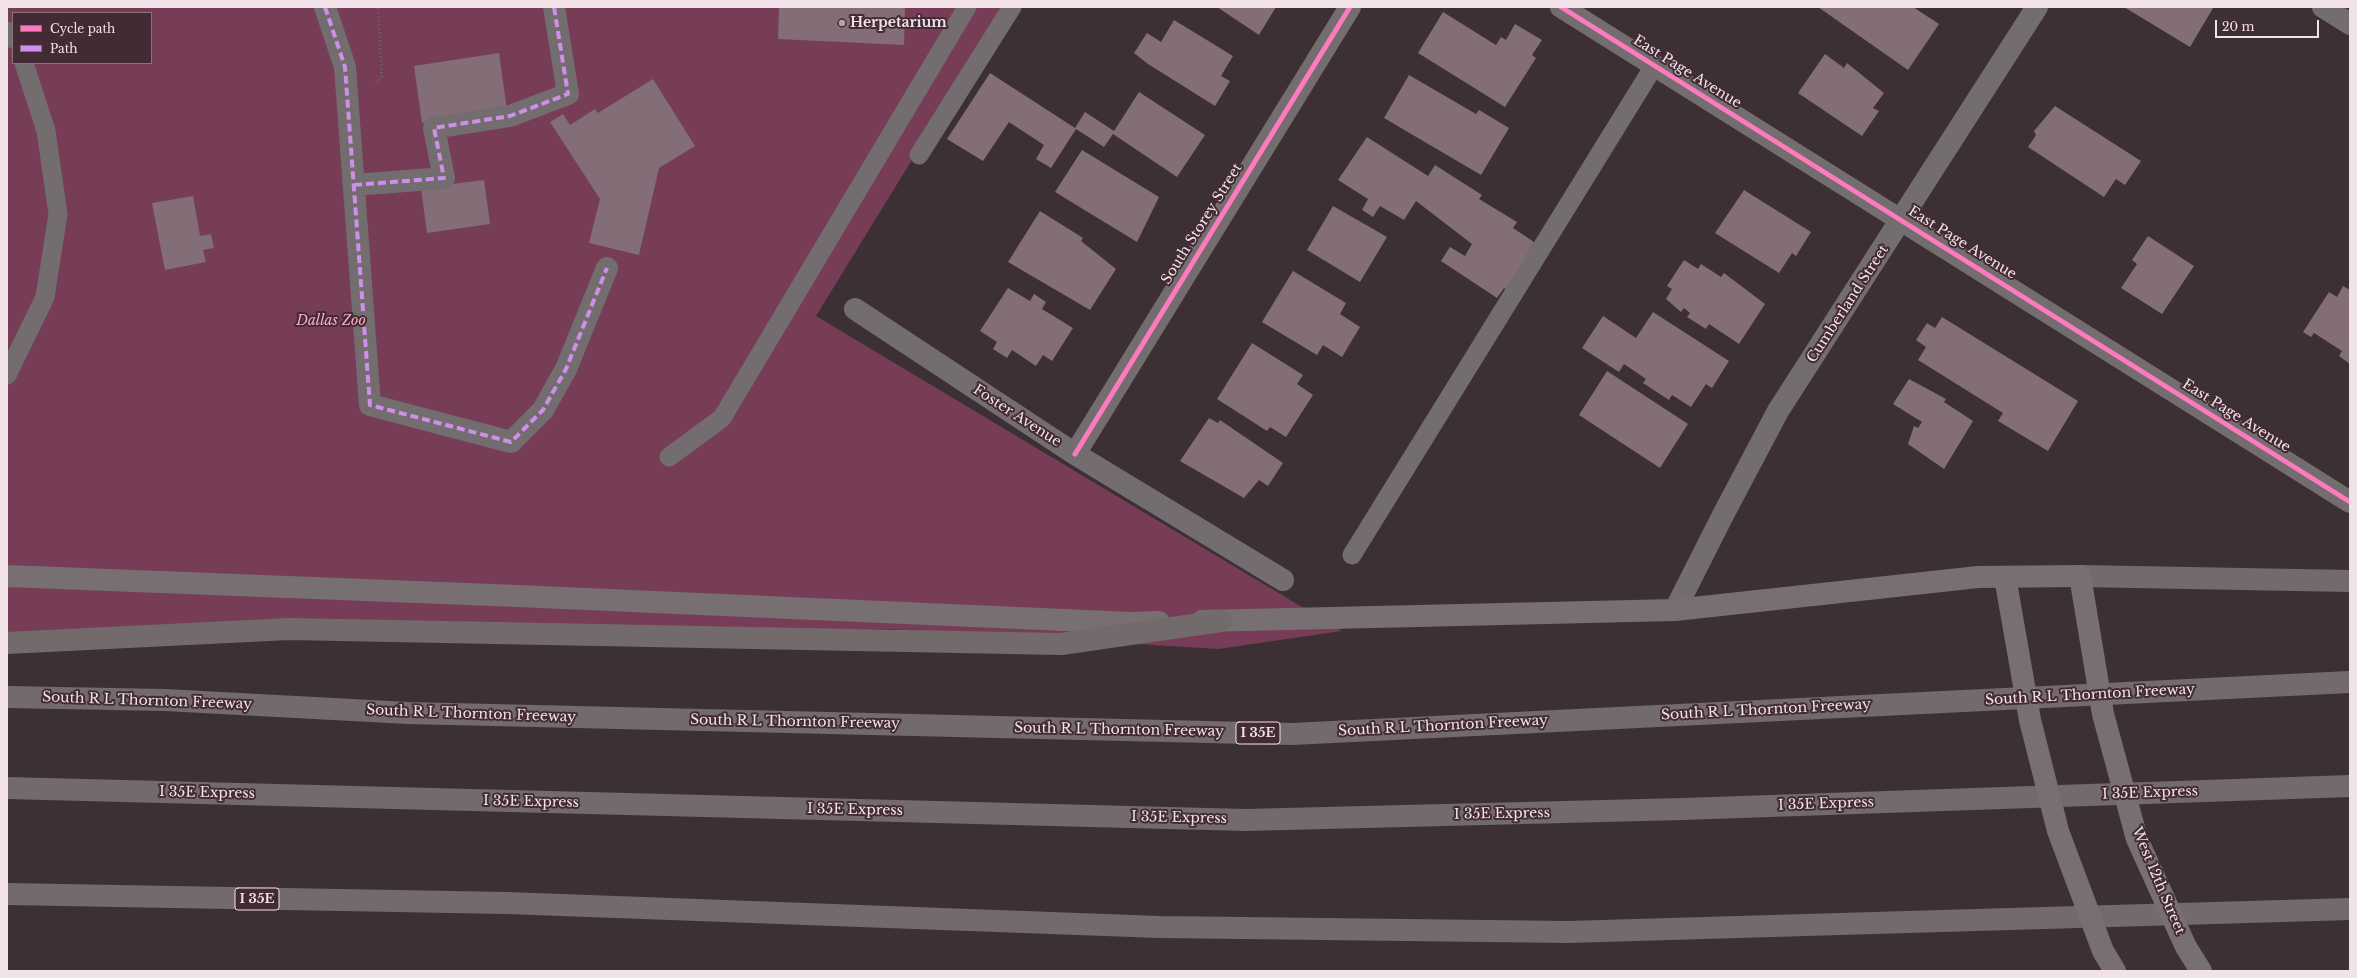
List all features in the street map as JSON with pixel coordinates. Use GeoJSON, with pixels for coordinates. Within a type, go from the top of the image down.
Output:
{"type":"FeatureCollection","features":[{"type":"Feature","properties":{"kind":"highway"},"geometry":{"type":"LineString","coordinates":[[2080,576],[2350,581]]}},
{"type":"Feature","properties":{"kind":"highway"},"geometry":{"type":"LineString","coordinates":[[7,643],[289,629],[1061,644],[1221,621]]}},
{"type":"Feature","properties":{"kind":"highway","name":"South R L Thornton Freeway"},"geometry":{"type":"LineString","coordinates":[[7,697],[165,700],[408,713],[1292,734],[2350,682]]}},
{"type":"Feature","properties":{"kind":"highway","name":"I 35E Express"},"geometry":{"type":"LineString","coordinates":[[7,788],[1246,820],[1683,809],[2350,786]]}},
{"type":"Feature","properties":{"kind":"highway","name":"I 35E"},"geometry":{"type":"LineString","coordinates":[[7,894],[506,903],[1160,927],[1568,932],[2350,909]]}},
{"type":"Feature","properties":{"kind":"main road"},"geometry":{"type":"LineString","coordinates":[[7,576],[518,596],[1132,623],[1676,610],[1978,577],[2080,576]]}},
{"type":"Feature","properties":{"kind":"main road","name":"West 12th Street"},"geometry":{"type":"LineString","coordinates":[[2080,576],[2102,714],[2137,839],[2186,947],[2201,971]]}},
{"type":"Feature","properties":{"kind":"main road"},"geometry":{"type":"LineString","coordinates":[[2005,577],[2030,720],[2058,831],[2103,951],[2116,971]]}},
{"type":"Feature","properties":{"kind":"street"},"geometry":{"type":"LineString","coordinates":[[325,7],[345,67],[370,405],[511,442],[543,410],[566,369],[607,268]]}},
{"type":"Feature","properties":{"kind":"street"},"geometry":{"type":"LineString","coordinates":[[354,185],[444,178],[434,128],[510,116],[568,94],[554,7]]}},
{"type":"Feature","properties":{"kind":"street","name":"South Storey Street"},"geometry":{"type":"LineString","coordinates":[[1075,454],[1350,7]]}},
{"type":"Feature","properties":{"kind":"street","name":"East Page Avenue"},"geometry":{"type":"LineString","coordinates":[[1561,7],[2350,502]]}},
{"type":"Feature","properties":{"kind":"street","name":"Cumberland Street"},"geometry":{"type":"LineString","coordinates":[[1676,610],[1723,515],[1778,411],[1902,220],[2037,7]]}},
{"type":"Feature","properties":{"kind":"street"},"geometry":{"type":"LineString","coordinates":[[2323,7],[2350,24]]}},
{"type":"Feature","properties":{"kind":"street","name":"Foster Avenue"},"geometry":{"type":"LineString","coordinates":[[855,310],[1075,454],[1283,580]]}},
{"type":"Feature","properties":{"kind":"lane"},"geometry":{"type":"LineString","coordinates":[[669,457],[722,418],[967,7]]}},
{"type":"Feature","properties":{"kind":"lane"},"geometry":{"type":"LineString","coordinates":[[919,155],[1012,7]]}},
{"type":"Feature","properties":{"kind":"lane"},"geometry":{"type":"LineString","coordinates":[[7,375],[45,297],[58,214],[46,132],[24,64]]}},
{"type":"Feature","properties":{"kind":"lane"},"geometry":{"type":"LineString","coordinates":[[1352,555],[1654,66]]}},
{"type":"Feature","properties":{"kind":"green space","name":"Dallas Zoo"},"geometry":{"type":"Polygon","coordinates":[[[7,7],[1006,7],[816,316],[1342,631],[1218,649],[890,629],[7,639],[7,7]]]}},
{"type":"Feature","properties":{"kind":"building","name":"Herpetarium"},"geometry":{"type":"Polygon","coordinates":[[[779,7],[905,7],[904,45],[778,39],[779,7]]]}},
{"type":"Feature","properties":{"kind":"building"},"geometry":{"type":"Polygon","coordinates":[[[1217,7],[1276,7],[1259,35],[1217,7]]]}},
{"type":"Feature","properties":{"kind":"building"},"geometry":{"type":"Polygon","coordinates":[[[1818,7],[1913,7],[1939,24],[1908,70],[1818,7]]]}},
{"type":"Feature","properties":{"kind":"building"},"geometry":{"type":"Polygon","coordinates":[[[2124,7],[2212,7],[2213,8],[2190,47],[2124,7]]]}},
{"type":"Feature","properties":{"kind":"building"},"geometry":{"type":"Polygon","coordinates":[[[1443,12],[1496,45],[1501,37],[1506,40],[1515,24],[1542,40],[1532,55],[1536,58],[1505,107],[1418,53],[1443,12]]]}},
{"type":"Feature","properties":{"kind":"building"},"geometry":{"type":"Polygon","coordinates":[[[1174,20],[1233,56],[1221,76],[1230,81],[1215,106],[1148,64],[1134,53],[1147,33],[1161,42],[1174,20]]]}},
{"type":"Feature","properties":{"kind":"building"},"geometry":{"type":"Polygon","coordinates":[[[499,53],[507,110],[422,123],[414,66],[499,53]]]}},
{"type":"Feature","properties":{"kind":"building"},"geometry":{"type":"Polygon","coordinates":[[[1825,54],[1844,68],[1847,63],[1884,93],[1873,108],[1879,111],[1862,136],[1798,93],[1825,54]]]}},
{"type":"Feature","properties":{"kind":"building"},"geometry":{"type":"Polygon","coordinates":[[[990,73],[1075,128],[1085,112],[1114,131],[1139,92],[1205,135],[1177,177],[1113,134],[1104,147],[1076,129],[1051,168],[1036,159],[1044,145],[1009,122],[983,161],[947,139],[990,73]]]}},
{"type":"Feature","properties":{"kind":"building"},"geometry":{"type":"Polygon","coordinates":[[[1409,75],[1476,114],[1479,110],[1509,128],[1481,175],[1384,118],[1409,75]]]}},
{"type":"Feature","properties":{"kind":"building"},"geometry":{"type":"Polygon","coordinates":[[[653,79],[695,146],[659,168],[639,255],[589,243],[600,199],[550,122],[563,114],[570,125],[595,109],[598,113],[653,79]]]}},
{"type":"Feature","properties":{"kind":"building"},"geometry":{"type":"Polygon","coordinates":[[[2055,106],[2141,161],[2125,185],[2116,179],[2104,197],[2028,147],[2036,135],[2034,131],[2055,106]]]}},
{"type":"Feature","properties":{"kind":"building"},"geometry":{"type":"Polygon","coordinates":[[[1367,137],[1428,176],[1435,165],[1482,195],[1479,199],[1517,222],[1513,228],[1534,242],[1508,290],[1504,288],[1497,298],[1441,261],[1450,247],[1465,256],[1472,244],[1416,201],[1404,220],[1380,206],[1373,217],[1362,210],[1368,199],[1338,180],[1367,137]]]}},
{"type":"Feature","properties":{"kind":"building"},"geometry":{"type":"Polygon","coordinates":[[[1082,150],[1159,197],[1137,242],[1055,192],[1082,150]]]}},
{"type":"Feature","properties":{"kind":"building"},"geometry":{"type":"Polygon","coordinates":[[[484,180],[490,224],[427,233],[421,188],[484,180]]]}},
{"type":"Feature","properties":{"kind":"building"},"geometry":{"type":"Polygon","coordinates":[[[1744,190],[1811,232],[1796,256],[1792,253],[1779,273],[1715,233],[1744,190]]]}},
{"type":"Feature","properties":{"kind":"building"},"geometry":{"type":"Polygon","coordinates":[[[193,196],[200,236],[211,234],[214,248],[203,250],[206,262],[165,270],[152,203],[193,196]]]}},
{"type":"Feature","properties":{"kind":"building"},"geometry":{"type":"Polygon","coordinates":[[[1333,206],[1387,237],[1360,282],[1307,250],[1333,206]]]}},
{"type":"Feature","properties":{"kind":"building"},"geometry":{"type":"Polygon","coordinates":[[[1040,211],[1083,238],[1081,241],[1116,269],[1090,310],[1008,262],[1040,211]]]}},
{"type":"Feature","properties":{"kind":"building"},"geometry":{"type":"Polygon","coordinates":[[[2148,236],[2194,266],[2162,314],[2121,288],[2137,264],[2132,260],[2148,236]]]}},
{"type":"Feature","properties":{"kind":"building"},"geometry":{"type":"Polygon","coordinates":[[[1684,260],[1698,269],[1701,264],[1721,277],[1724,273],[1765,304],[1739,344],[1709,324],[1706,329],[1687,317],[1690,313],[1684,308],[1681,312],[1666,299],[1672,289],[1667,286],[1684,260]]]}},
{"type":"Feature","properties":{"kind":"building"},"geometry":{"type":"Polygon","coordinates":[[[1293,271],[1346,303],[1340,314],[1360,327],[1342,357],[1323,345],[1317,355],[1262,322],[1293,271]]]}},
{"type":"Feature","properties":{"kind":"building"},"geometry":{"type":"Polygon","coordinates":[[[2343,286],[2350,290],[2350,364],[2339,356],[2342,351],[2314,333],[2311,337],[2303,332],[2329,292],[2337,297],[2343,286]]]}},
{"type":"Feature","properties":{"kind":"building"},"geometry":{"type":"Polygon","coordinates":[[[1008,288],[1030,301],[1034,294],[1046,302],[1042,309],[1073,328],[1052,361],[1043,355],[1036,366],[1012,350],[1007,358],[993,349],[997,342],[980,331],[1008,288]]]}},
{"type":"Feature","properties":{"kind":"building"},"geometry":{"type":"Polygon","coordinates":[[[1653,312],[1729,361],[1712,388],[1706,384],[1691,407],[1672,395],[1669,400],[1643,383],[1646,379],[1624,364],[1619,372],[1582,348],[1603,316],[1636,338],[1653,312]]]}},
{"type":"Feature","properties":{"kind":"building"},"geometry":{"type":"Polygon","coordinates":[[[1942,317],[2078,401],[2048,451],[1998,421],[2003,413],[1918,360],[1926,347],[1916,340],[1927,323],[1935,328],[1942,317]]]}},
{"type":"Feature","properties":{"kind":"building"},"geometry":{"type":"Polygon","coordinates":[[[1252,343],[1303,375],[1297,384],[1313,395],[1286,437],[1270,427],[1267,431],[1217,399],[1252,343]]]}},
{"type":"Feature","properties":{"kind":"building"},"geometry":{"type":"Polygon","coordinates":[[[1607,371],[1688,424],[1660,468],[1579,415],[1607,371]]]}},
{"type":"Feature","properties":{"kind":"building"},"geometry":{"type":"Polygon","coordinates":[[[1909,379],[1946,399],[1944,402],[1973,421],[1944,469],[1908,444],[1914,426],[1918,428],[1922,422],[1893,404],[1909,379]]]}},
{"type":"Feature","properties":{"kind":"building"},"geometry":{"type":"Polygon","coordinates":[[[1209,418],[1218,423],[1220,420],[1283,463],[1268,486],[1259,480],[1244,498],[1180,461],[1209,418]]]}},
{"type":"Feature","properties":{"kind":"marked path"},"geometry":{"type":"LineString","coordinates":[[325,7],[345,67],[370,405],[511,442],[543,410],[566,369],[607,268]]}},
{"type":"Feature","properties":{"kind":"marked path"},"geometry":{"type":"LineString","coordinates":[[354,185],[444,178],[434,128],[510,116],[568,94],[554,7]]}},
{"type":"Feature","properties":{"kind":"cycle path"},"geometry":{"type":"LineString","coordinates":[[1075,454],[1350,7]]}},
{"type":"Feature","properties":{"kind":"cycle path"},"geometry":{"type":"LineString","coordinates":[[1561,7],[2350,502]]}},
{"type":"Feature","properties":{"kind":"place","name":"Herpetarium"},"geometry":{"type":"Point","coordinates":[842,23]}}]}
